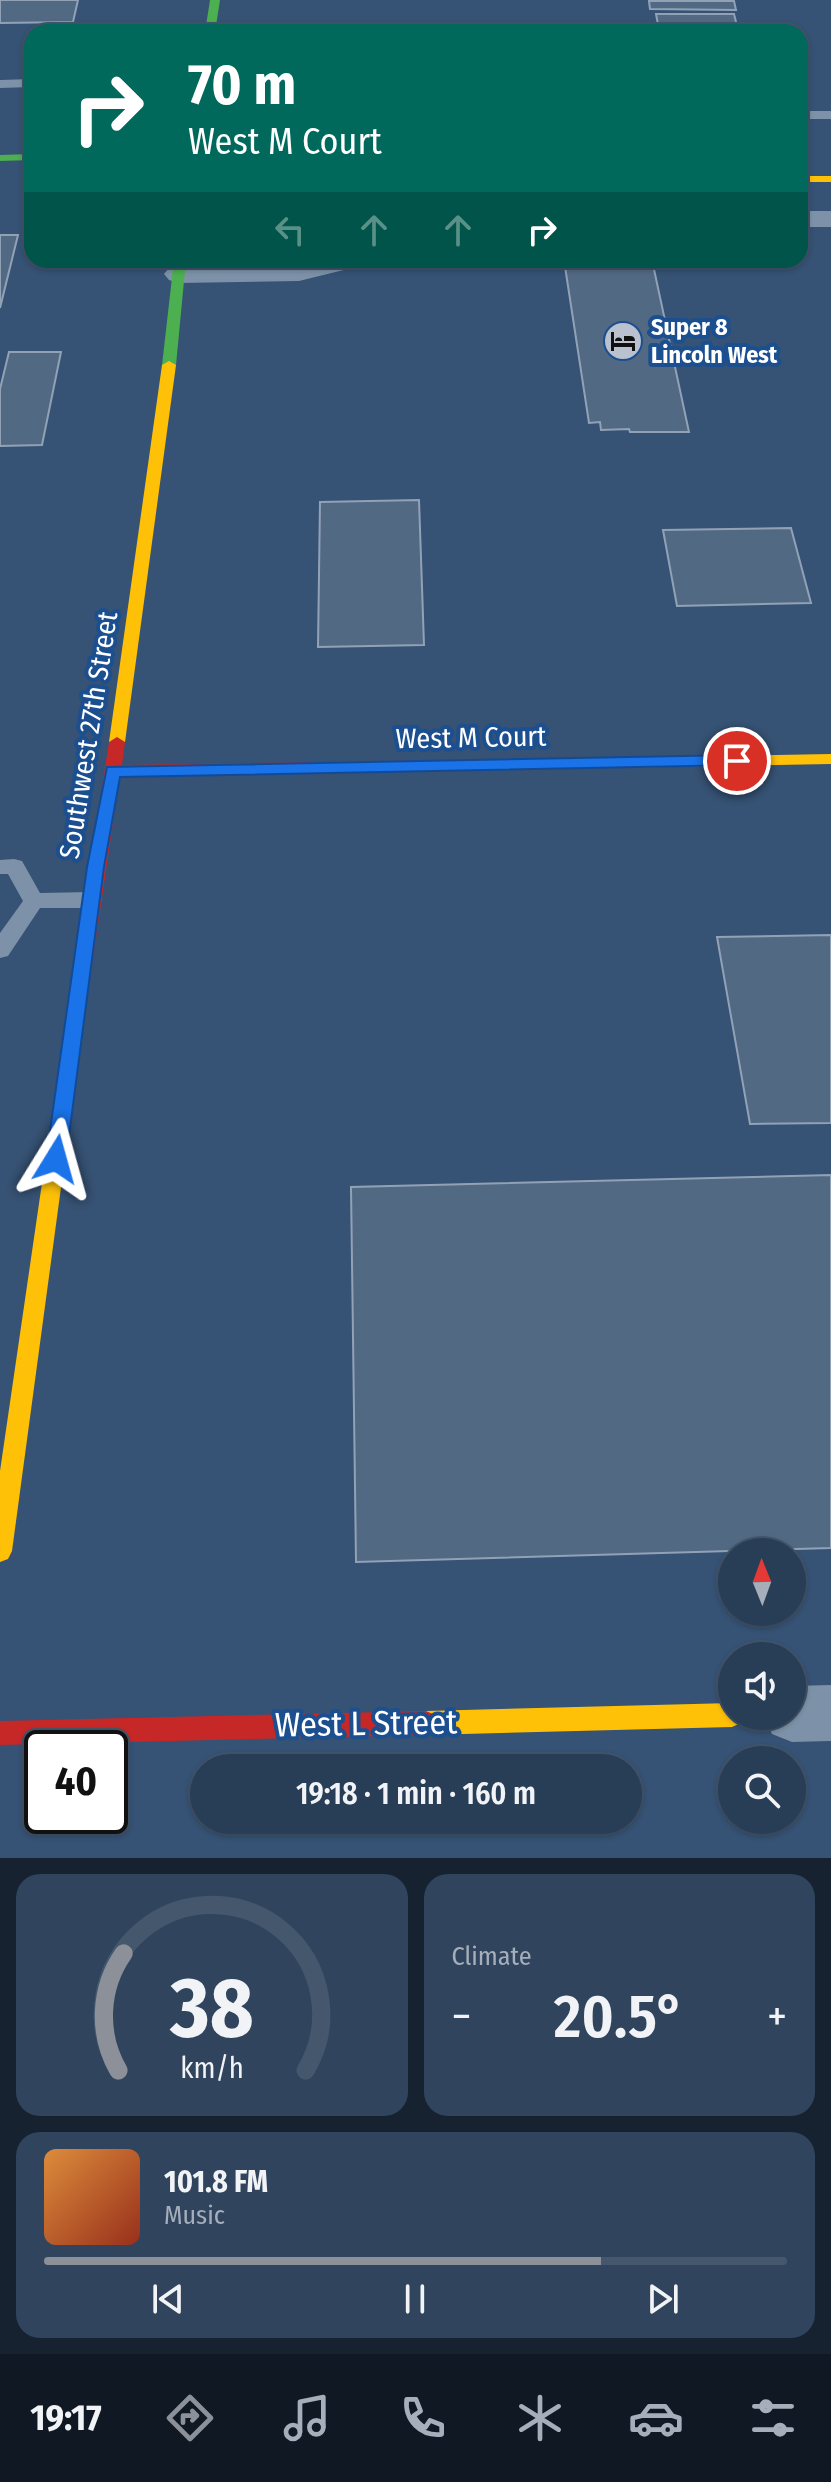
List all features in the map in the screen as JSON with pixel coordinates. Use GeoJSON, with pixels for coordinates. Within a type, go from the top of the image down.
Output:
{"type":"FeatureCollection","features":[{"type":"Feature","properties":{"kind":"street"},"geometry":{"type":"LineString","coordinates":[[211,24],[215,0]]}},
{"type":"Feature","properties":{"kind":"street"},"geometry":{"type":"LineString","coordinates":[[0,158],[24,157]]}},
{"type":"Feature","properties":{"kind":"street"},"geometry":{"type":"LineString","coordinates":[[808,179],[831,179]]}},
{"type":"Feature","properties":{"kind":"street"},"geometry":{"type":"LineString","coordinates":[[808,219],[831,219]]}},
{"type":"Feature","properties":{"kind":"street","name":"Southwest 27th Street"},"geometry":{"type":"LineString","coordinates":[[0,1551],[91,900],[113,771],[179,268]]}},
{"type":"Feature","properties":{"kind":"street"},"geometry":{"type":"LineString","coordinates":[[203,268],[299,272],[316,268]]}},
{"type":"Feature","properties":{"kind":"street","name":"West M Court"},"geometry":{"type":"LineString","coordinates":[[113,771],[831,759]]}},
{"type":"Feature","properties":{"kind":"street"},"geometry":{"type":"LineString","coordinates":[[806,1714],[831,1713]]}},
{"type":"Feature","properties":{"kind":"street","name":"West L Street"},"geometry":{"type":"LineString","coordinates":[[0,1733],[718,1715]]}},
{"type":"Feature","properties":{"kind":"lane"},"geometry":{"type":"LineString","coordinates":[[0,84],[24,83]]}},
{"type":"Feature","properties":{"kind":"lane"},"geometry":{"type":"LineString","coordinates":[[808,115],[831,115]]}},
{"type":"Feature","properties":{"kind":"lane"},"geometry":{"type":"LineString","coordinates":[[0,867],[14,866],[34,901]]}},
{"type":"Feature","properties":{"kind":"lane"},"geometry":{"type":"LineString","coordinates":[[34,901],[91,900]]}},
{"type":"Feature","properties":{"kind":"lane"},"geometry":{"type":"LineString","coordinates":[[0,950],[34,901]]}},
{"type":"Feature","properties":{"kind":"building"},"geometry":{"type":"Polygon","coordinates":[[[0,0],[78,0],[73,22],[0,23],[0,0]]]}},
{"type":"Feature","properties":{"kind":"building"},"geometry":{"type":"Polygon","coordinates":[[[649,1],[734,1],[736,10],[650,9],[649,1]]]}},
{"type":"Feature","properties":{"kind":"building"},"geometry":{"type":"Polygon","coordinates":[[[656,14],[734,14],[736,24],[658,24],[656,14]]]}},
{"type":"Feature","properties":{"kind":"building"},"geometry":{"type":"Polygon","coordinates":[[[0,235],[18,235],[0,308],[0,235]]]}},
{"type":"Feature","properties":{"kind":"building","name":"Super 8 Lincoln West"},"geometry":{"type":"Polygon","coordinates":[[[565,268],[654,268],[689,432],[601,430],[600,422],[589,423],[565,268]]]}},
{"type":"Feature","properties":{"kind":"building"},"geometry":{"type":"Polygon","coordinates":[[[9,352],[61,352],[42,445],[0,446],[0,389],[9,352]]]}},
{"type":"Feature","properties":{"kind":"building"},"geometry":{"type":"Polygon","coordinates":[[[419,500],[424,645],[318,647],[320,502],[419,500]]]}},
{"type":"Feature","properties":{"kind":"building"},"geometry":{"type":"Polygon","coordinates":[[[791,528],[811,603],[677,606],[663,530],[791,528]]]}},
{"type":"Feature","properties":{"kind":"building"},"geometry":{"type":"Polygon","coordinates":[[[831,935],[831,1123],[750,1124],[717,937],[831,935]]]}},
{"type":"Feature","properties":{"kind":"building"},"geometry":{"type":"Polygon","coordinates":[[[831,1175],[831,1548],[806,1549],[806,1538],[718,1538],[718,1551],[356,1562],[351,1187],[831,1175]]]}},
{"type":"Feature","properties":{"kind":"traffic: fast"},"geometry":{"type":"LineString","coordinates":[[211,24],[215,0]]}},
{"type":"Feature","properties":{"kind":"traffic: fast"},"geometry":{"type":"LineString","coordinates":[[0,158],[24,157]]}},
{"type":"Feature","properties":{"kind":"traffic: fast"},"geometry":{"type":"LineString","coordinates":[[169,365],[179,268]]}},
{"type":"Feature","properties":{"kind":"traffic: slow"},"geometry":{"type":"LineString","coordinates":[[808,179],[831,179]]}},
{"type":"Feature","properties":{"kind":"traffic: slow"},"geometry":{"type":"LineString","coordinates":[[117,742],[169,365]]}},
{"type":"Feature","properties":{"kind":"traffic: slow"},"geometry":{"type":"LineString","coordinates":[[602,763],[831,759]]}},
{"type":"Feature","properties":{"kind":"traffic: slow"},"geometry":{"type":"LineString","coordinates":[[0,1551],[72,1039]]}},
{"type":"Feature","properties":{"kind":"traffic: slow"},"geometry":{"type":"LineString","coordinates":[[426,1723],[718,1715]]}},
{"type":"Feature","properties":{"kind":"traffic: jam"},"geometry":{"type":"LineString","coordinates":[[72,1039],[117,742]]}},
{"type":"Feature","properties":{"kind":"traffic: jam"},"geometry":{"type":"LineString","coordinates":[[113,771],[602,763]]}},
{"type":"Feature","properties":{"kind":"traffic: jam"},"geometry":{"type":"LineString","coordinates":[[0,1733],[426,1723]]}},
{"type":"Feature","properties":{"kind":"place","name":"Super 8 Lincoln West"},"geometry":{"type":"Point","coordinates":[623,341]}},
{"type":"Feature","properties":{"kind":"route"},"geometry":{"type":"LineString","coordinates":[[56,1159],[96,867],[113,771],[737,761]]}}]}
